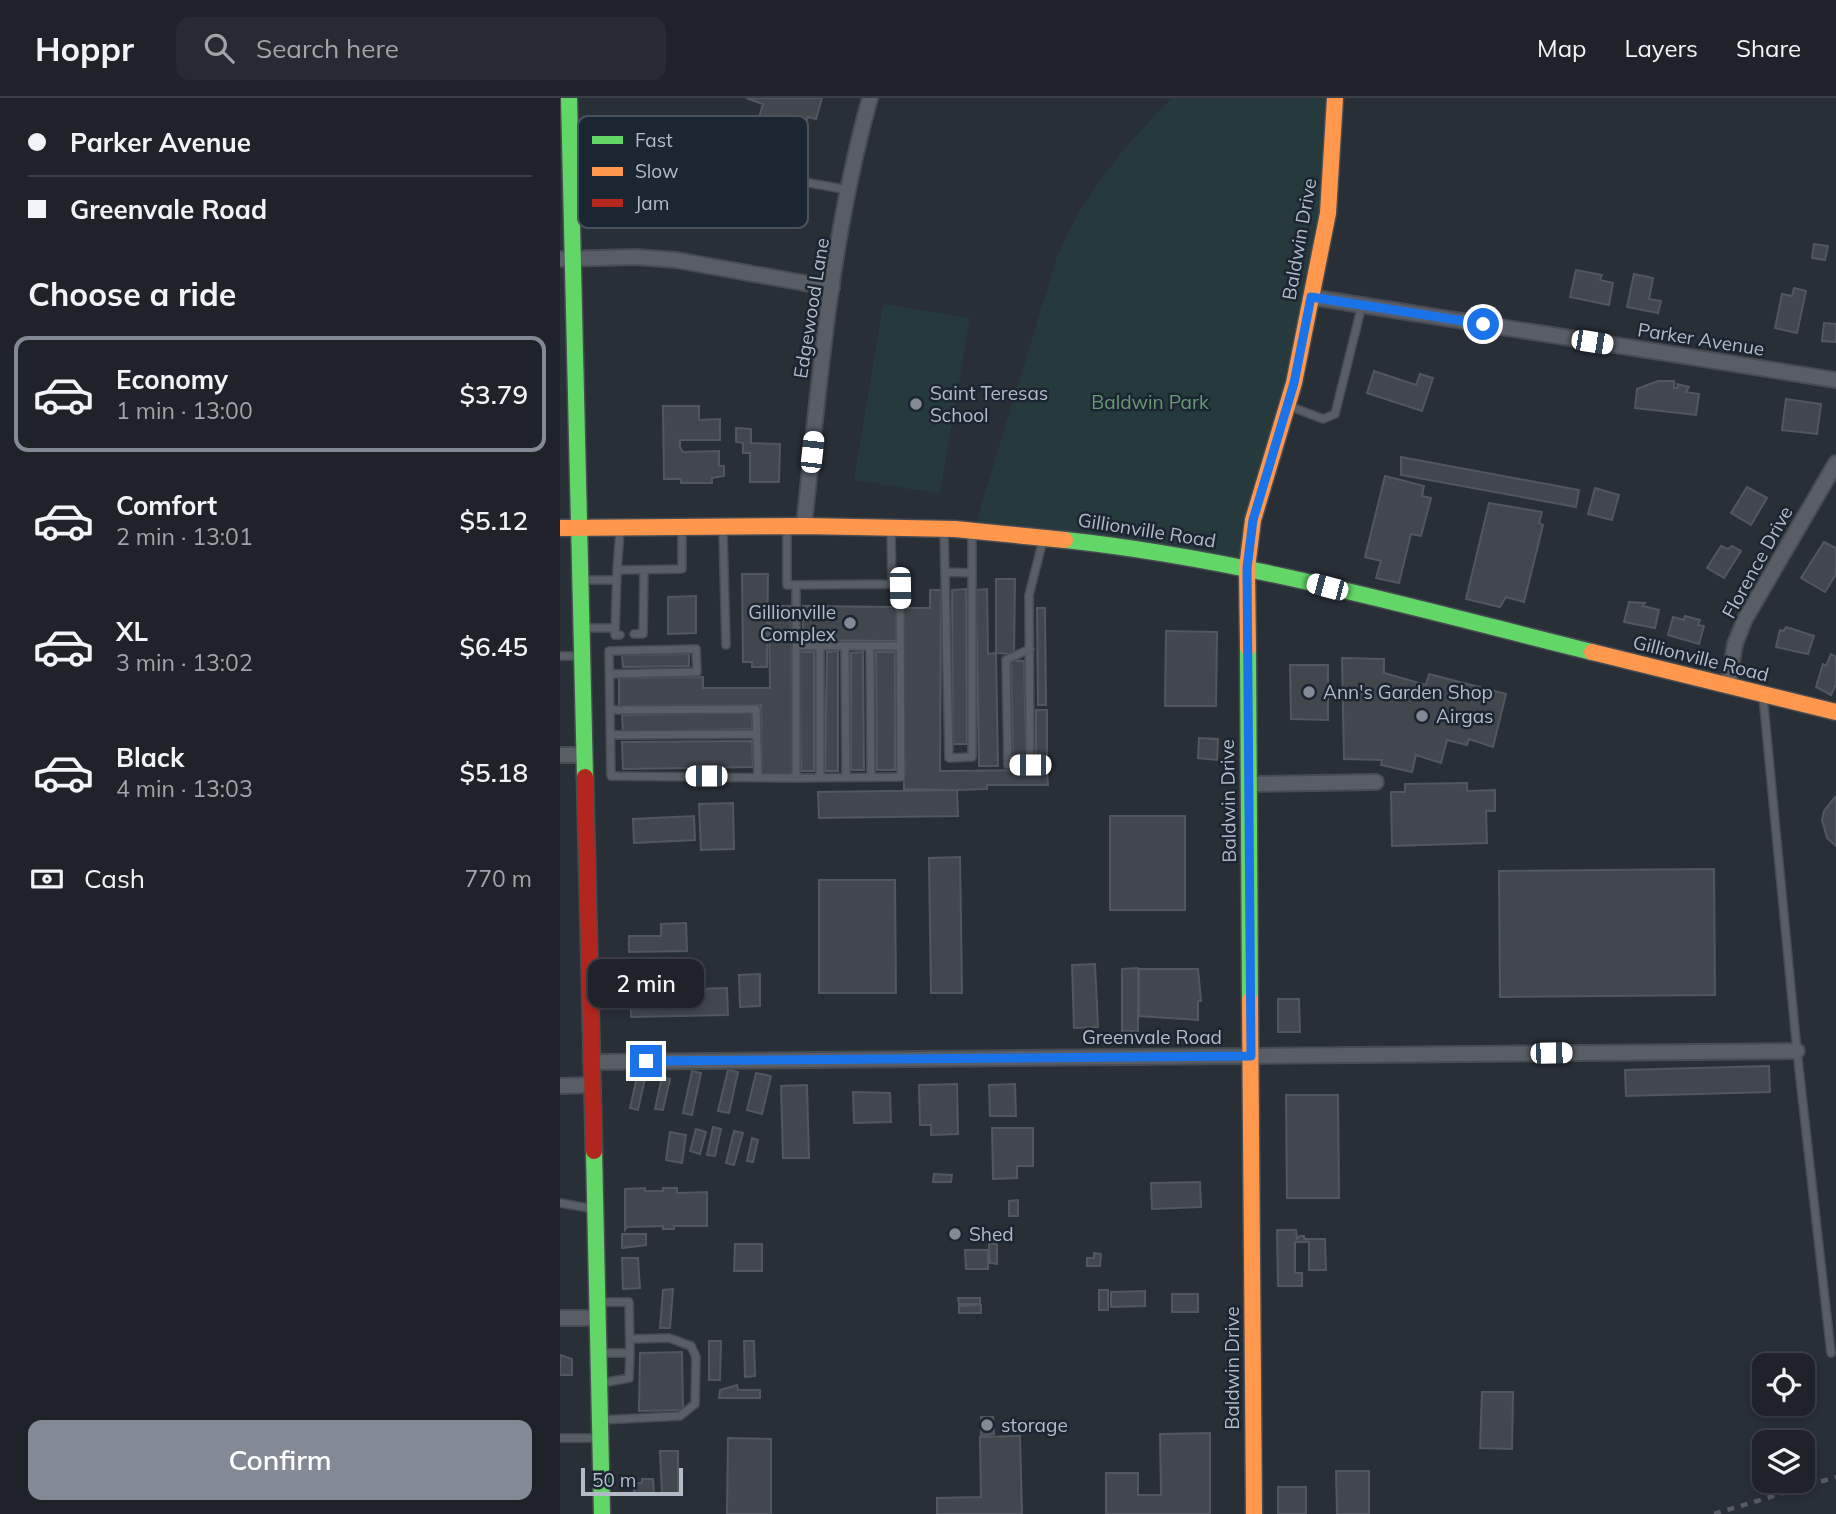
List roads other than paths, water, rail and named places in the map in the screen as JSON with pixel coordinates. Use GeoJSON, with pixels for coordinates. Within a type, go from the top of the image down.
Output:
{"type":"FeatureCollection","features":[{"type":"Feature","properties":{"kind":"street"},"geometry":{"type":"LineString","coordinates":[[569,98],[565,136],[567,259],[582,580],[583,755],[602,1514]]}},
{"type":"Feature","properties":{"kind":"street","name":"Edgewood Lane"},"geometry":{"type":"LineString","coordinates":[[804,526],[832,288],[870,98]]}},
{"type":"Feature","properties":{"kind":"street","name":"Baldwin Drive"},"geometry":{"type":"LineString","coordinates":[[1254,1514],[1247,568],[1253,520],[1288,405],[1328,213],[1335,98]]}},
{"type":"Feature","properties":{"kind":"street"},"geometry":{"type":"LineString","coordinates":[[567,259],[636,257],[676,260],[832,288]]}},
{"type":"Feature","properties":{"kind":"street","name":"Parker Avenue"},"geometry":{"type":"LineString","coordinates":[[1311,297],[1836,380]]}},
{"type":"Feature","properties":{"kind":"street","name":"Florence Drive"},"geometry":{"type":"LineString","coordinates":[[1728,686],[1735,644],[1745,619],[1836,463]]}},
{"type":"Feature","properties":{"kind":"street","name":"Gillionville Road"},"geometry":{"type":"LineString","coordinates":[[560,528],[804,526],[972,530],[1143,549],[1247,568],[1836,712]]}},
{"type":"Feature","properties":{"kind":"street"},"geometry":{"type":"LineString","coordinates":[[560,755],[583,755]]}},
{"type":"Feature","properties":{"kind":"street"},"geometry":{"type":"LineString","coordinates":[[1249,784],[1377,782]]}},
{"type":"Feature","properties":{"kind":"street","name":"Greenvale Road"},"geometry":{"type":"LineString","coordinates":[[591,1062],[1797,1051]]}},
{"type":"Feature","properties":{"kind":"street"},"geometry":{"type":"LineString","coordinates":[[560,1086],[591,1085]]}},
{"type":"Feature","properties":{"kind":"street"},"geometry":{"type":"LineString","coordinates":[[560,1318],[596,1310]]}},
{"type":"Feature","properties":{"kind":"lane"},"geometry":{"type":"LineString","coordinates":[[808,183],[850,191]]}},
{"type":"Feature","properties":{"kind":"lane"},"geometry":{"type":"LineString","coordinates":[[1288,405],[1324,419],[1335,414],[1362,305]]}},
{"type":"Feature","properties":{"kind":"lane"},"geometry":{"type":"LineString","coordinates":[[723,526],[726,645]]}},
{"type":"Feature","properties":{"kind":"lane"},"geometry":{"type":"LineString","coordinates":[[610,674],[697,672],[696,649],[610,651],[610,674],[610,710],[610,735],[611,776],[758,776],[770,780],[901,777],[900,588],[892,584],[786,585],[786,526]]}},
{"type":"Feature","properties":{"kind":"lane"},"geometry":{"type":"LineString","coordinates":[[582,628],[618,631],[617,570],[621,527]]}},
{"type":"Feature","properties":{"kind":"lane"},"geometry":{"type":"LineString","coordinates":[[617,570],[682,569],[682,527]]}},
{"type":"Feature","properties":{"kind":"lane"},"geometry":{"type":"LineString","coordinates":[[890,528],[892,584]]}},
{"type":"Feature","properties":{"kind":"lane"},"geometry":{"type":"LineString","coordinates":[[943,529],[949,758],[972,757],[972,530]]}},
{"type":"Feature","properties":{"kind":"lane"},"geometry":{"type":"LineString","coordinates":[[1030,649],[1006,660],[1008,765],[1030,765],[1030,649],[1028,595],[1045,536]]}},
{"type":"Feature","properties":{"kind":"lane"},"geometry":{"type":"LineString","coordinates":[[634,634],[643,634],[644,570]]}},
{"type":"Feature","properties":{"kind":"lane"},"geometry":{"type":"LineString","coordinates":[[946,572],[972,573]]}},
{"type":"Feature","properties":{"kind":"lane"},"geometry":{"type":"LineString","coordinates":[[582,580],[617,580]]}},
{"type":"Feature","properties":{"kind":"lane"},"geometry":{"type":"LineString","coordinates":[[796,585],[796,778]]}},
{"type":"Feature","properties":{"kind":"lane"},"geometry":{"type":"LineString","coordinates":[[634,601],[644,601]]}},
{"type":"Feature","properties":{"kind":"lane"},"geometry":{"type":"LineString","coordinates":[[634,619],[643,619]]}},
{"type":"Feature","properties":{"kind":"lane"},"geometry":{"type":"LineString","coordinates":[[796,646],[900,646]]}},
{"type":"Feature","properties":{"kind":"lane"},"geometry":{"type":"LineString","coordinates":[[820,646],[820,778]]}},
{"type":"Feature","properties":{"kind":"lane"},"geometry":{"type":"LineString","coordinates":[[845,646],[846,777]]}},
{"type":"Feature","properties":{"kind":"lane"},"geometry":{"type":"LineString","coordinates":[[870,646],[871,777]]}},
{"type":"Feature","properties":{"kind":"lane"},"geometry":{"type":"LineString","coordinates":[[560,656],[582,656]]}},
{"type":"Feature","properties":{"kind":"lane"},"geometry":{"type":"LineString","coordinates":[[1763,695],[1797,1051],[1831,1353]]}},
{"type":"Feature","properties":{"kind":"lane"},"geometry":{"type":"LineString","coordinates":[[610,710],[756,709],[758,776]]}},
{"type":"Feature","properties":{"kind":"lane"},"geometry":{"type":"LineString","coordinates":[[610,735],[757,734]]}},
{"type":"Feature","properties":{"kind":"lane"},"geometry":{"type":"LineString","coordinates":[[560,1203],[594,1209]]}},
{"type":"Feature","properties":{"kind":"lane"},"geometry":{"type":"LineString","coordinates":[[596,1310],[629,1302],[629,1378],[598,1384]]}},
{"type":"Feature","properties":{"kind":"lane"},"geometry":{"type":"LineString","coordinates":[[599,1420],[680,1416],[695,1404],[696,1357],[691,1346],[669,1338],[629,1339]]}},
{"type":"Feature","properties":{"kind":"lane"},"geometry":{"type":"LineString","coordinates":[[597,1353],[629,1353]]}},
{"type":"Feature","properties":{"kind":"lane"},"geometry":{"type":"LineString","coordinates":[[560,1438],[599,1438]]}},
{"type":"Feature","properties":{"kind":"railway"},"geometry":{"type":"LineString","coordinates":[[1714,1514],[1836,1477]]}},
{"type":"Feature","properties":{"kind":"place","name":"Saint Teresas School"},"geometry":{"type":"Point","coordinates":[916,404]}},
{"type":"Feature","properties":{"kind":"place","name":"Gillionville Complex"},"geometry":{"type":"Point","coordinates":[850,623]}},
{"type":"Feature","properties":{"kind":"place","name":"Ann's Garden Shop"},"geometry":{"type":"Point","coordinates":[1309,692]}},
{"type":"Feature","properties":{"kind":"place","name":"Airgas"},"geometry":{"type":"Point","coordinates":[1422,716]}},
{"type":"Feature","properties":{"kind":"place","name":"Shed"},"geometry":{"type":"Point","coordinates":[955,1234]}},
{"type":"Feature","properties":{"kind":"place","name":"storage"},"geometry":{"type":"Point","coordinates":[987,1425]}},
{"type":"Feature","properties":{"kind":"park label","name":"Baldwin Park"},"geometry":{"type":"Point","coordinates":[1150,402]}}]}
